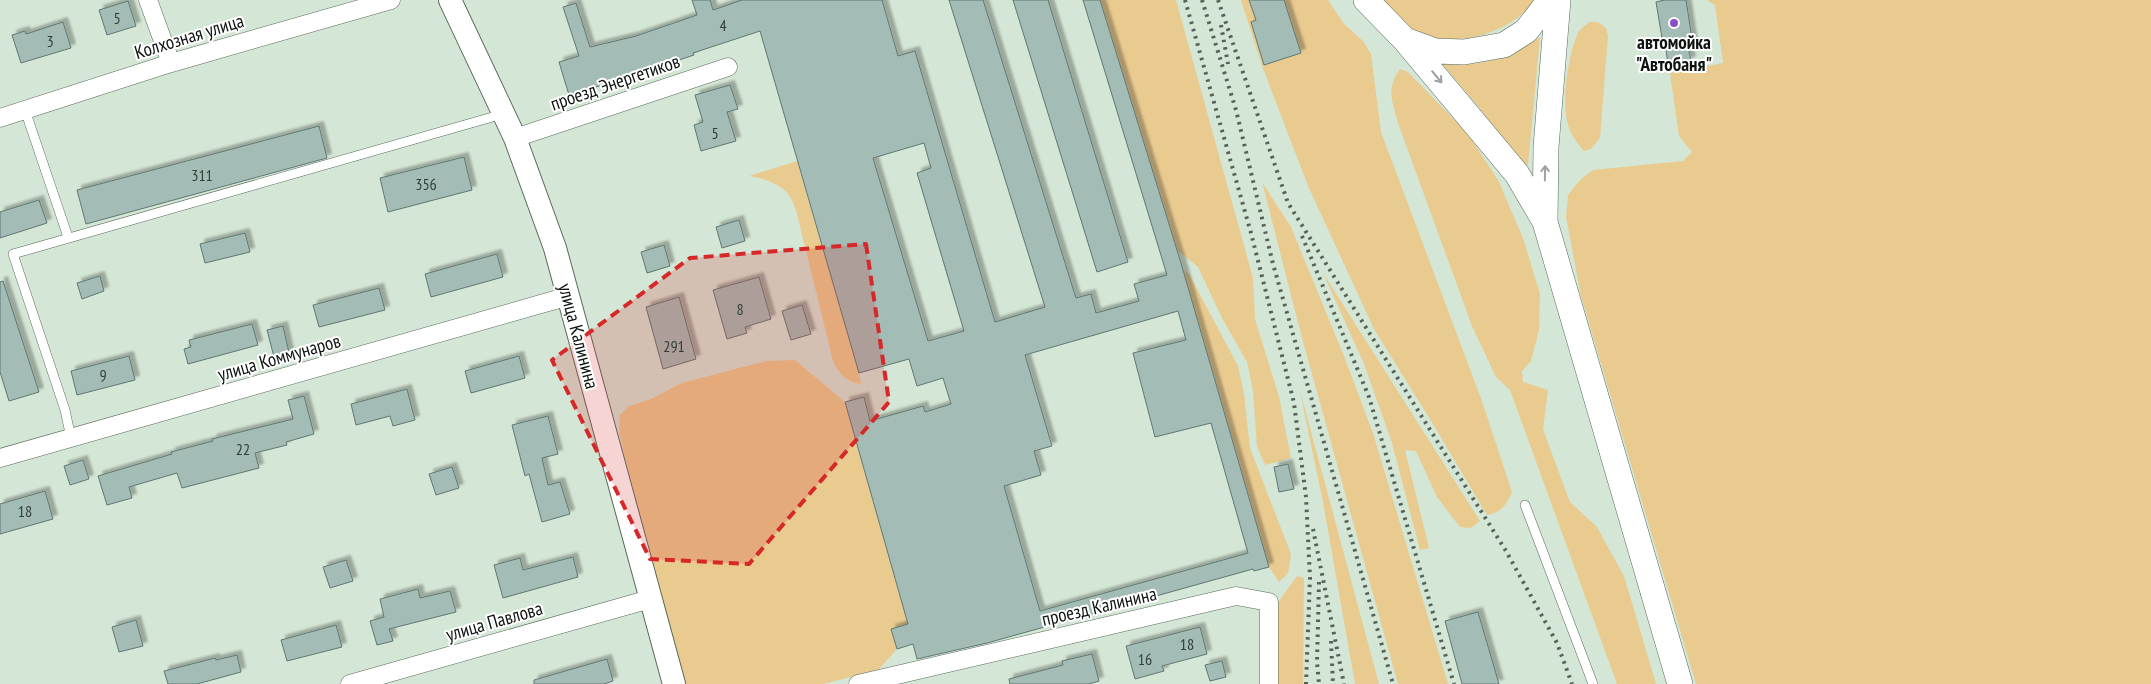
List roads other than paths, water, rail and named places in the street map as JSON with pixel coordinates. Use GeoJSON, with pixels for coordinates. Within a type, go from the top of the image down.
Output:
{"type":"FeatureCollection","features":[{"type":"Feature","properties":{"kind":"main road"},"geometry":{"type":"LineString","coordinates":[[1366,0],[1405,40],[1517,174],[1545,222],[1680,684]]}},
{"type":"Feature","properties":{"kind":"main road"},"geometry":{"type":"LineString","coordinates":[[1405,40],[1435,52],[1464,52],[1504,45],[1526,31],[1550,0]]}},
{"type":"Feature","properties":{"kind":"main road"},"geometry":{"type":"LineString","coordinates":[[1545,222],[1546,147],[1558,0]]}},
{"type":"Feature","properties":{"kind":"street"},"geometry":{"type":"LineString","coordinates":[[148,0],[171,63]]}},
{"type":"Feature","properties":{"kind":"street","name":"Колхозная улица"},"geometry":{"type":"LineString","coordinates":[[0,118],[171,63],[391,0]]}},
{"type":"Feature","properties":{"kind":"street","name":"улица Калинина"},"geometry":{"type":"LineString","coordinates":[[450,0],[515,138],[555,248],[674,684]]}},
{"type":"Feature","properties":{"kind":"street","name":"проезд Энергетиков"},"geometry":{"type":"LineString","coordinates":[[515,138],[728,66]]}},
{"type":"Feature","properties":{"kind":"street","name":"улица Коммунаров"},"geometry":{"type":"LineString","coordinates":[[0,458],[569,296]]}},
{"type":"Feature","properties":{"kind":"street","name":"проезд Калинина"},"geometry":{"type":"LineString","coordinates":[[858,684],[1236,596],[1269,602],[1269,684]]}},
{"type":"Feature","properties":{"kind":"street","name":"улица Павлова"},"geometry":{"type":"LineString","coordinates":[[350,684],[650,599]]}},
{"type":"Feature","properties":{"kind":"lane"},"geometry":{"type":"LineString","coordinates":[[25,110],[68,237]]}},
{"type":"Feature","properties":{"kind":"lane"},"geometry":{"type":"LineString","coordinates":[[71,438],[64,410],[13,254],[504,114]]}},
{"type":"Feature","properties":{"kind":"lane"},"geometry":{"type":"LineString","coordinates":[[1525,505],[1593,684]]}},
{"type":"Feature","properties":{"kind":"railway"},"geometry":{"type":"LineString","coordinates":[[1185,0],[1251,233],[1294,403],[1306,497],[1310,578],[1306,684]]}},
{"type":"Feature","properties":{"kind":"railway"},"geometry":{"type":"LineString","coordinates":[[1202,0],[1236,110],[1273,264],[1393,684]]}},
{"type":"Feature","properties":{"kind":"railway"},"geometry":{"type":"LineString","coordinates":[[1218,0],[1288,203],[1506,551],[1557,643],[1572,684]]}},
{"type":"Feature","properties":{"kind":"railway"},"geometry":{"type":"LineString","coordinates":[[1221,25],[1228,64]]}},
{"type":"Feature","properties":{"kind":"railway"},"geometry":{"type":"LineString","coordinates":[[1302,236],[1369,397],[1454,684]]}},
{"type":"Feature","properties":{"kind":"railway"},"geometry":{"type":"LineString","coordinates":[[1313,529],[1344,684]]}},
{"type":"Feature","properties":{"kind":"railway"},"geometry":{"type":"LineString","coordinates":[[1319,582],[1317,662],[1319,684]]}},
{"type":"Feature","properties":{"kind":"railway"},"geometry":{"type":"LineString","coordinates":[[1331,641],[1333,684]]}},
{"type":"Feature","properties":{"kind":"place","name":"автомойка \"Автобаня\""},"geometry":{"type":"Point","coordinates":[1674,23]}}]}
